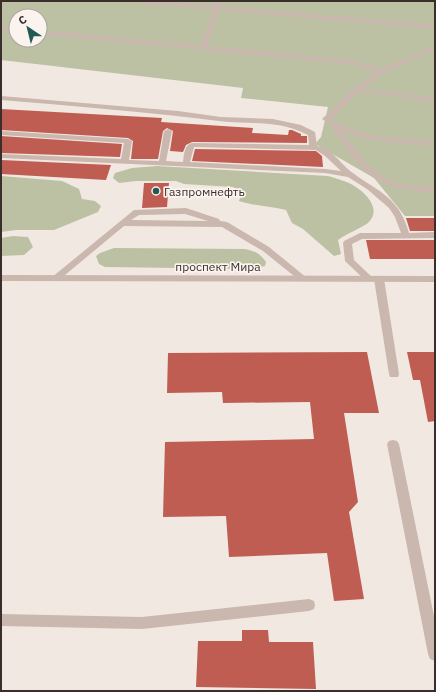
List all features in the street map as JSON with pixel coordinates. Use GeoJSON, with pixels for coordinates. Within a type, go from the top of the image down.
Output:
{"type":"FeatureCollection","features":[{"type":"Feature","properties":{"kind":"street"},"geometry":{"type":"LineString","coordinates":[[135,1],[346,18],[435,27]]}},
{"type":"Feature","properties":{"kind":"street"},"geometry":{"type":"LineString","coordinates":[[203,48],[219,1]]}},
{"type":"Feature","properties":{"kind":"street"},"geometry":{"type":"LineString","coordinates":[[48,33],[350,62],[367,66],[381,72]]}},
{"type":"Feature","properties":{"kind":"street"},"geometry":{"type":"LineString","coordinates":[[433,49],[381,72],[357,90],[326,119],[335,127],[350,149],[372,172],[387,182],[408,188],[435,190]]}},
{"type":"Feature","properties":{"kind":"street"},"geometry":{"type":"LineString","coordinates":[[357,90],[435,98]]}},
{"type":"Feature","properties":{"kind":"street"},"geometry":{"type":"LineString","coordinates":[[1,98],[221,119],[273,121],[298,127],[312,134],[313,148]]}},
{"type":"Feature","properties":{"kind":"street"},"geometry":{"type":"LineString","coordinates":[[335,127],[349,133],[435,144]]}},
{"type":"Feature","properties":{"kind":"street"},"geometry":{"type":"LineString","coordinates":[[162,164],[168,131]]}},
{"type":"Feature","properties":{"kind":"street"},"geometry":{"type":"LineString","coordinates":[[1,133],[128,141],[125,162]]}},
{"type":"Feature","properties":{"kind":"street"},"geometry":{"type":"LineString","coordinates":[[186,165],[189,149],[192,145],[318,148],[328,154],[350,175],[370,187],[392,206],[399,217],[406,235]]}},
{"type":"Feature","properties":{"kind":"street"},"geometry":{"type":"LineString","coordinates":[[1,156],[325,171],[350,175]]}},
{"type":"Feature","properties":{"kind":"street"},"geometry":{"type":"LineString","coordinates":[[56,278],[137,212],[186,211],[224,224],[266,249],[302,278]]}},
{"type":"Feature","properties":{"kind":"street"},"geometry":{"type":"LineString","coordinates":[[122,223],[224,224]]}},
{"type":"Feature","properties":{"kind":"street"},"geometry":{"type":"LineString","coordinates":[[394,374],[374,279],[350,260],[347,243],[360,236],[435,235]]}},
{"type":"Feature","properties":{"kind":"street","name":"проспект Мира"},"geometry":{"type":"LineString","coordinates":[[1,278],[435,279]]}},
{"type":"Feature","properties":{"kind":"street"},"geometry":{"type":"LineString","coordinates":[[393,444],[435,654]]}},
{"type":"Feature","properties":{"kind":"street"},"geometry":{"type":"LineString","coordinates":[[1,620],[142,623],[309,605]]}},
{"type":"Feature","properties":{"kind":"green space"},"geometry":{"type":"Polygon","coordinates":[[[1,1],[435,1],[435,216],[405,216],[374,178],[315,144],[321,137],[328,107],[241,98],[243,88],[1,60],[1,1]]]}},
{"type":"Feature","properties":{"kind":"green space"},"geometry":{"type":"Polygon","coordinates":[[[157,166],[328,176],[349,183],[360,190],[369,200],[374,211],[368,223],[338,240],[341,254],[334,256],[303,229],[292,223],[286,210],[239,201],[242,192],[233,187],[184,184],[176,181],[136,181],[119,183],[113,178],[115,173],[132,168],[157,166]]]}},
{"type":"Feature","properties":{"kind":"green space"},"geometry":{"type":"Polygon","coordinates":[[[1,176],[62,181],[79,189],[82,199],[95,201],[101,206],[98,212],[54,230],[16,230],[1,232],[1,176]]]}},
{"type":"Feature","properties":{"kind":"green space"},"geometry":{"type":"Polygon","coordinates":[[[13,236],[28,237],[33,247],[24,255],[1,256],[1,238],[13,236]]]}},
{"type":"Feature","properties":{"kind":"green space"},"geometry":{"type":"Polygon","coordinates":[[[114,248],[245,249],[257,253],[266,262],[265,266],[252,269],[105,267],[99,264],[96,256],[114,248]]]}},
{"type":"Feature","properties":{"kind":"building"},"geometry":{"type":"Polygon","coordinates":[[[1,109],[162,118],[161,122],[253,128],[252,133],[288,135],[289,130],[292,130],[301,134],[301,136],[307,136],[307,143],[192,142],[186,145],[183,152],[170,151],[173,131],[167,128],[163,131],[158,159],[131,159],[133,141],[128,138],[1,130],[1,109]]]}},
{"type":"Feature","properties":{"kind":"building"},"geometry":{"type":"Polygon","coordinates":[[[1,136],[122,144],[120,157],[1,153],[1,136]]]}},
{"type":"Feature","properties":{"kind":"building"},"geometry":{"type":"Polygon","coordinates":[[[195,149],[316,151],[322,156],[323,167],[192,161],[195,149]]]}},
{"type":"Feature","properties":{"kind":"building"},"geometry":{"type":"Polygon","coordinates":[[[1,160],[111,165],[106,180],[1,174],[1,160]]]}},
{"type":"Feature","properties":{"kind":"building"},"geometry":{"type":"Polygon","coordinates":[[[144,183],[169,183],[167,207],[142,208],[144,183]]]}},
{"type":"Feature","properties":{"kind":"building"},"geometry":{"type":"Polygon","coordinates":[[[406,218],[435,218],[435,231],[410,231],[406,218]]]}},
{"type":"Feature","properties":{"kind":"building"},"geometry":{"type":"Polygon","coordinates":[[[366,240],[435,240],[435,259],[370,259],[366,240]]]}},
{"type":"Feature","properties":{"kind":"building"},"geometry":{"type":"Polygon","coordinates":[[[367,352],[379,413],[344,413],[358,502],[349,512],[364,599],[334,601],[327,553],[229,557],[226,516],[163,517],[165,442],[314,439],[310,402],[223,403],[222,392],[167,393],[168,353],[367,352]]]}},
{"type":"Feature","properties":{"kind":"building"},"geometry":{"type":"Polygon","coordinates":[[[407,352],[435,352],[435,421],[428,422],[420,380],[413,380],[407,352]]]}},
{"type":"Feature","properties":{"kind":"building"},"geometry":{"type":"Polygon","coordinates":[[[242,630],[268,630],[269,642],[313,642],[316,689],[196,687],[198,641],[242,641],[242,630]]]}},
{"type":"Feature","properties":{"kind":"place","name":"Газпромнефть"},"geometry":{"type":"Point","coordinates":[156,191]}}]}
